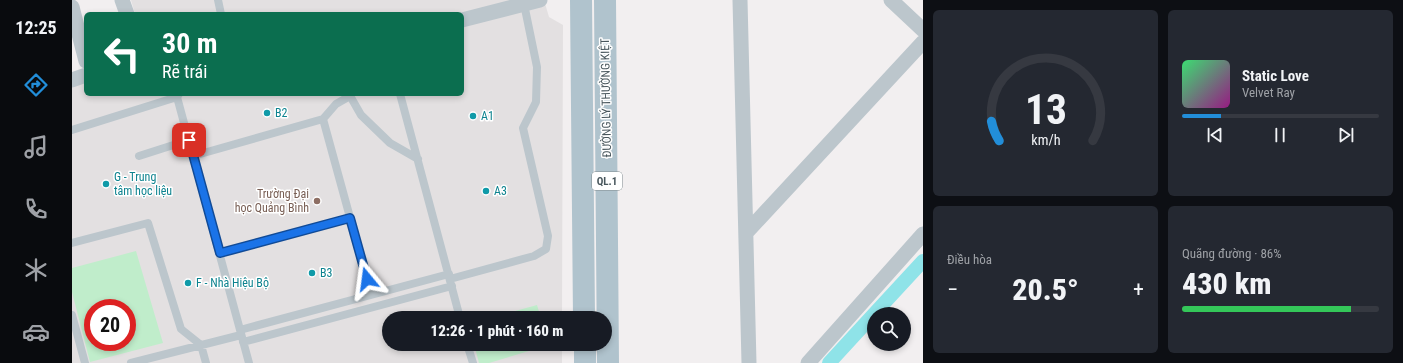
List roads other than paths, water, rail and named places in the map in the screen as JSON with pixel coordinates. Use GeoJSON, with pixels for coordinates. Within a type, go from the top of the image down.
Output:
{"type":"FeatureCollection","features":[{"type":"Feature","properties":{"kind":"main road","name":"ĐƯỜNG LÝ THƯỜNG KIỆT"},"geometry":{"type":"LineString","coordinates":[[581,0],[584,311]]}},
{"type":"Feature","properties":{"kind":"main road","name":"ĐƯỜNG LÝ THƯỜNG KIỆT"},"geometry":{"type":"LineString","coordinates":[[605,0],[608,363]]}},
{"type":"Feature","properties":{"kind":"main road"},"geometry":{"type":"LineString","coordinates":[[583,134],[606,136]]}},
{"type":"Feature","properties":{"kind":"main road"},"geometry":{"type":"LineString","coordinates":[[585,351],[585,363]]}},
{"type":"Feature","properties":{"kind":"street"},"geometry":{"type":"LineString","coordinates":[[122,0],[126,12]]}},
{"type":"Feature","properties":{"kind":"street"},"geometry":{"type":"LineString","coordinates":[[464,19],[540,0]]}},
{"type":"Feature","properties":{"kind":"street"},"geometry":{"type":"LineString","coordinates":[[740,0],[749,363]]}},
{"type":"Feature","properties":{"kind":"street"},"geometry":{"type":"LineString","coordinates":[[891,0],[923,30]]}},
{"type":"Feature","properties":{"kind":"street"},"geometry":{"type":"LineString","coordinates":[[72,7],[84,53]]}},
{"type":"Feature","properties":{"kind":"street"},"geometry":{"type":"LineString","coordinates":[[746,233],[923,42]]}},
{"type":"Feature","properties":{"kind":"street"},"geometry":{"type":"LineString","coordinates":[[72,80],[84,76]]}},
{"type":"Feature","properties":{"kind":"street"},"geometry":{"type":"LineString","coordinates":[[808,363],[923,234]]}},
{"type":"Feature","properties":{"kind":"lane"},"geometry":{"type":"LineString","coordinates":[[218,0],[221,12]]}},
{"type":"Feature","properties":{"kind":"lane"},"geometry":{"type":"LineString","coordinates":[[131,363],[201,344],[241,336],[534,256],[546,249],[548,236],[523,128],[536,102],[536,67],[524,4]]}},
{"type":"Feature","properties":{"kind":"lane"},"geometry":{"type":"LineString","coordinates":[[72,130],[178,96],[249,363]]}},
{"type":"Feature","properties":{"kind":"lane"},"geometry":{"type":"LineString","coordinates":[[193,156],[323,119],[336,104],[348,96]]}},
{"type":"Feature","properties":{"kind":"lane"},"geometry":{"type":"LineString","coordinates":[[350,96],[360,115],[390,143],[418,159]]}},
{"type":"Feature","properties":{"kind":"lane"},"geometry":{"type":"LineString","coordinates":[[401,96],[458,311]]}},
{"type":"Feature","properties":{"kind":"lane"},"geometry":{"type":"LineString","coordinates":[[323,119],[371,294]]}},
{"type":"Feature","properties":{"kind":"lane"},"geometry":{"type":"LineString","coordinates":[[139,156],[189,140]]}},
{"type":"Feature","properties":{"kind":"lane"},"geometry":{"type":"LineString","coordinates":[[220,253],[350,218]]}},
{"type":"Feature","properties":{"kind":"lane"},"geometry":{"type":"LineString","coordinates":[[72,243],[148,224],[181,329],[201,344],[206,363]]}},
{"type":"Feature","properties":{"kind":"lane"},"geometry":{"type":"LineString","coordinates":[[241,336],[371,294],[450,279]]}},
{"type":"Feature","properties":{"kind":"lane"},"geometry":{"type":"LineString","coordinates":[[72,315],[85,363]]}},
{"type":"Feature","properties":{"kind":"lane"},"geometry":{"type":"LineString","coordinates":[[469,351],[472,363]]}},
{"type":"Feature","properties":{"kind":"waterway"},"geometry":{"type":"LineString","coordinates":[[880,307],[923,261]]}},
{"type":"Feature","properties":{"kind":"waterway"},"geometry":{"type":"LineString","coordinates":[[829,363],[867,322]]}},
{"type":"Feature","properties":{"kind":"place","name":"B2"},"geometry":{"type":"Point","coordinates":[267,113]}},
{"type":"Feature","properties":{"kind":"place","name":"A1"},"geometry":{"type":"Point","coordinates":[473,116]}},
{"type":"Feature","properties":{"kind":"place","name":"G - Trung tâm học liệu"},"geometry":{"type":"Point","coordinates":[106,184]}},
{"type":"Feature","properties":{"kind":"place","name":"A3"},"geometry":{"type":"Point","coordinates":[486,191]}},
{"type":"Feature","properties":{"kind":"place","name":"Trường Đại học Quảng Bình"},"geometry":{"type":"Point","coordinates":[317,201]}},
{"type":"Feature","properties":{"kind":"place","name":"B3"},"geometry":{"type":"Point","coordinates":[312,273]}},
{"type":"Feature","properties":{"kind":"place","name":"F - Nhà Hiệu Bộ"},"geometry":{"type":"Point","coordinates":[188,283]}}]}
